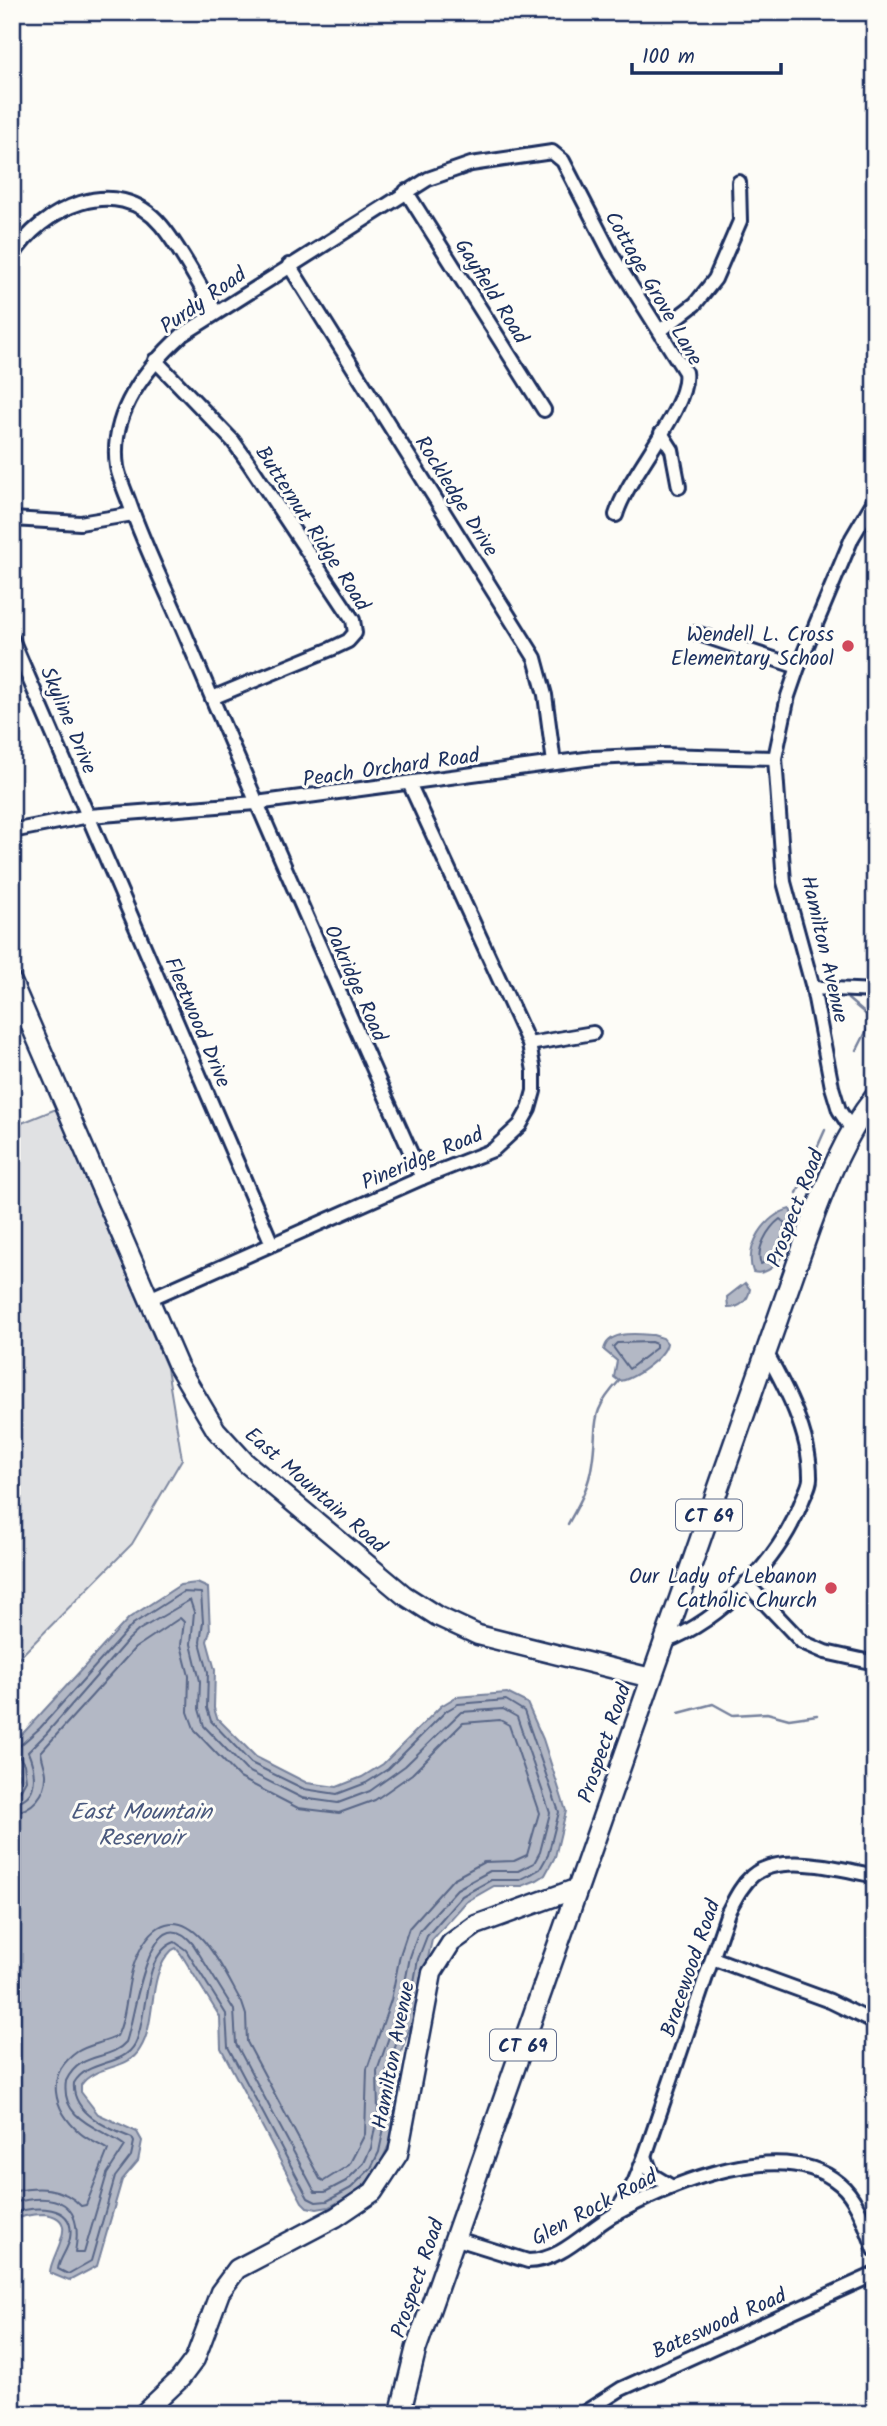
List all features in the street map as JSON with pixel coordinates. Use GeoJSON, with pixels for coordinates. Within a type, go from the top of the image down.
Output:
{"type":"FeatureCollection","features":[{"type":"Feature","properties":{"kind":"main road","name":"Prospect Road"},"geometry":{"type":"LineString","coordinates":[[400,2414],[416,2348],[454,2238],[830,1173],[852,1129],[875,1097]]}},
{"type":"Feature","properties":{"kind":"street","name":"Purdy Road"},"geometry":{"type":"LineString","coordinates":[[256,803],[133,514],[117,467],[118,436],[132,395],[155,359],[216,312],[406,191],[461,166],[556,153]]}},
{"type":"Feature","properties":{"kind":"street","name":"Cottage Grove Lane"},"geometry":{"type":"LineString","coordinates":[[556,153],[611,254],[683,367],[687,384],[661,433],[622,495],[616,515]]}},
{"type":"Feature","properties":{"kind":"street"},"geometry":{"type":"LineString","coordinates":[[660,331],[695,304],[715,279],[740,221],[739,182]]}},
{"type":"Feature","properties":{"kind":"street","name":"Gayfield Road"},"geometry":{"type":"LineString","coordinates":[[406,191],[544,410]]}},
{"type":"Feature","properties":{"kind":"street"},"geometry":{"type":"LineString","coordinates":[[12,257],[28,234],[67,207],[90,200],[123,201],[134,205],[161,225],[216,312]]}},
{"type":"Feature","properties":{"kind":"street","name":"Rockledge Drive"},"geometry":{"type":"LineString","coordinates":[[289,265],[535,658],[545,695],[554,763]]}},
{"type":"Feature","properties":{"kind":"street","name":"Butternut Ridge Road"},"geometry":{"type":"LineString","coordinates":[[155,359],[241,451],[353,620],[355,633],[348,641],[212,698]]}},
{"type":"Feature","properties":{"kind":"street"},"geometry":{"type":"LineString","coordinates":[[661,433],[672,450],[679,487]]}},
{"type":"Feature","properties":{"kind":"street","name":"Hamilton Avenue"},"geometry":{"type":"LineString","coordinates":[[852,1129],[839,1110],[832,1087],[813,988],[784,882],[775,758],[788,696],[798,667],[852,538],[875,499]]}},
{"type":"Feature","properties":{"kind":"street"},"geometry":{"type":"LineString","coordinates":[[12,519],[80,523],[133,514]]}},
{"type":"Feature","properties":{"kind":"street"},"geometry":{"type":"LineString","coordinates":[[696,633],[798,667]]}},
{"type":"Feature","properties":{"kind":"street","name":"Skyline Drive"},"geometry":{"type":"LineString","coordinates":[[12,639],[89,816]]}},
{"type":"Feature","properties":{"kind":"street","name":"Peach Orchard Road"},"geometry":{"type":"LineString","coordinates":[[12,831],[89,816],[256,803],[632,755],[775,758]]}},
{"type":"Feature","properties":{"kind":"street","name":"Pineridge Road"},"geometry":{"type":"LineString","coordinates":[[149,1299],[422,1178],[493,1150],[520,1125],[534,1091],[529,1044],[411,785]]}},
{"type":"Feature","properties":{"kind":"street","name":"Oakridge Road"},"geometry":{"type":"LineString","coordinates":[[256,803],[422,1178]]}},
{"type":"Feature","properties":{"kind":"street","name":"Fleetwood Drive"},"geometry":{"type":"LineString","coordinates":[[89,816],[272,1244]]}},
{"type":"Feature","properties":{"kind":"street","name":"East Mountain Road"},"geometry":{"type":"LineString","coordinates":[[12,982],[178,1366],[216,1430],[246,1463],[404,1595],[478,1636],[651,1678]]}},
{"type":"Feature","properties":{"kind":"street"},"geometry":{"type":"LineString","coordinates":[[813,988],[875,991]]}},
{"type":"Feature","properties":{"kind":"street"},"geometry":{"type":"LineString","coordinates":[[529,1044],[593,1033]]}},
{"type":"Feature","properties":{"kind":"street"},"geometry":{"type":"LineString","coordinates":[[664,1642],[695,1628],[746,1583],[777,1548],[795,1521],[811,1479],[808,1455],[797,1417],[766,1352]]}},
{"type":"Feature","properties":{"kind":"street"},"geometry":{"type":"LineString","coordinates":[[746,1583],[802,1642],[825,1652],[875,1663]]}},
{"type":"Feature","properties":{"kind":"street","name":"Bracewood Road"},"geometry":{"type":"LineString","coordinates":[[615,2214],[634,2183],[645,2157],[715,1959],[728,1912],[738,1892],[754,1875],[770,1867],[790,1864],[817,1865],[875,1876]]}},
{"type":"Feature","properties":{"kind":"street","name":"Hamilton Avenue"},"geometry":{"type":"LineString","coordinates":[[143,2414],[180,2379],[195,2359],[219,2292],[237,2269],[268,2250],[336,2217],[373,2192],[398,2154],[432,1973],[451,1943],[476,1925],[578,1888]]}},
{"type":"Feature","properties":{"kind":"street"},"geometry":{"type":"LineString","coordinates":[[715,1959],[793,1986],[875,2023]]}},
{"type":"Feature","properties":{"kind":"street"},"geometry":{"type":"LineString","coordinates":[[645,2157],[652,2175],[672,2187]]}},
{"type":"Feature","properties":{"kind":"street","name":"Glen Rock Road"},"geometry":{"type":"LineString","coordinates":[[454,2238],[528,2261],[541,2261],[615,2214],[672,2187],[754,2164],[801,2165],[822,2172],[842,2185],[858,2208],[875,2250]]}},
{"type":"Feature","properties":{"kind":"street","name":"Bateswood Road"},"geometry":{"type":"LineString","coordinates":[[582,2414],[621,2389],[875,2274]]}},
{"type":"Feature","properties":{"kind":"shaded area"},"geometry":{"type":"Polygon","coordinates":[[[56,1109],[167,1368],[182,1459],[132,1544],[12,1665],[12,1127],[56,1109]]]}},
{"type":"Feature","properties":{"kind":"water"},"geometry":{"type":"Polygon","coordinates":[[[790,1209],[792,1228],[785,1251],[772,1268],[753,1272],[751,1252],[759,1233],[772,1218],[790,1209]]]}},
{"type":"Feature","properties":{"kind":"water"},"geometry":{"type":"Polygon","coordinates":[[[745,1283],[750,1289],[745,1300],[736,1307],[728,1308],[727,1297],[745,1283]]]}},
{"type":"Feature","properties":{"kind":"water"},"geometry":{"type":"Polygon","coordinates":[[[624,1335],[653,1335],[663,1338],[667,1343],[661,1355],[632,1377],[619,1381],[614,1377],[617,1361],[604,1350],[611,1339],[624,1335]]]}},
{"type":"Feature","properties":{"kind":"water","name":"East Mountain Reservoir"},"geometry":{"type":"Polygon","coordinates":[[[197,1583],[208,1588],[210,1631],[207,1641],[215,1670],[214,1708],[217,1718],[256,1757],[307,1783],[337,1787],[362,1777],[383,1764],[441,1706],[456,1697],[507,1693],[527,1703],[543,1739],[566,1811],[555,1857],[545,1875],[522,1886],[494,1886],[466,1902],[432,1940],[417,2007],[393,2075],[394,2113],[391,2140],[377,2172],[355,2194],[329,2207],[317,2209],[307,2207],[302,2202],[221,2048],[220,2017],[181,1954],[176,1948],[172,1950],[159,1972],[149,2025],[140,2049],[128,2061],[94,2074],[81,2085],[81,2092],[98,2114],[137,2132],[142,2141],[138,2161],[122,2180],[97,2266],[69,2281],[50,2273],[62,2239],[62,2223],[56,2217],[44,2214],[23,2216],[12,2222],[12,1790],[20,1775],[12,1754],[14,1743],[129,1618],[180,1585],[197,1583]]]}},
{"type":"Feature","properties":{"kind":"waterway"},"geometry":{"type":"LineString","coordinates":[[848,999],[875,1022]]}},
{"type":"Feature","properties":{"kind":"waterway"},"geometry":{"type":"LineString","coordinates":[[857,1050],[871,1022]]}},
{"type":"Feature","properties":{"kind":"waterway"},"geometry":{"type":"LineString","coordinates":[[797,1193],[825,1130]]}},
{"type":"Feature","properties":{"kind":"waterway"},"geometry":{"type":"LineString","coordinates":[[568,1524],[589,1480],[598,1411],[620,1380]]}},
{"type":"Feature","properties":{"kind":"waterway"},"geometry":{"type":"LineString","coordinates":[[679,1713],[713,1704],[733,1715],[767,1713],[789,1719],[817,1715]]}},
{"type":"Feature","properties":{"kind":"place","name":"Wendell L. Cross Elementary School"},"geometry":{"type":"Point","coordinates":[848,646]}},
{"type":"Feature","properties":{"kind":"place","name":"Our Lady of Lebanon Catholic Church"},"geometry":{"type":"Point","coordinates":[831,1588]}}]}
